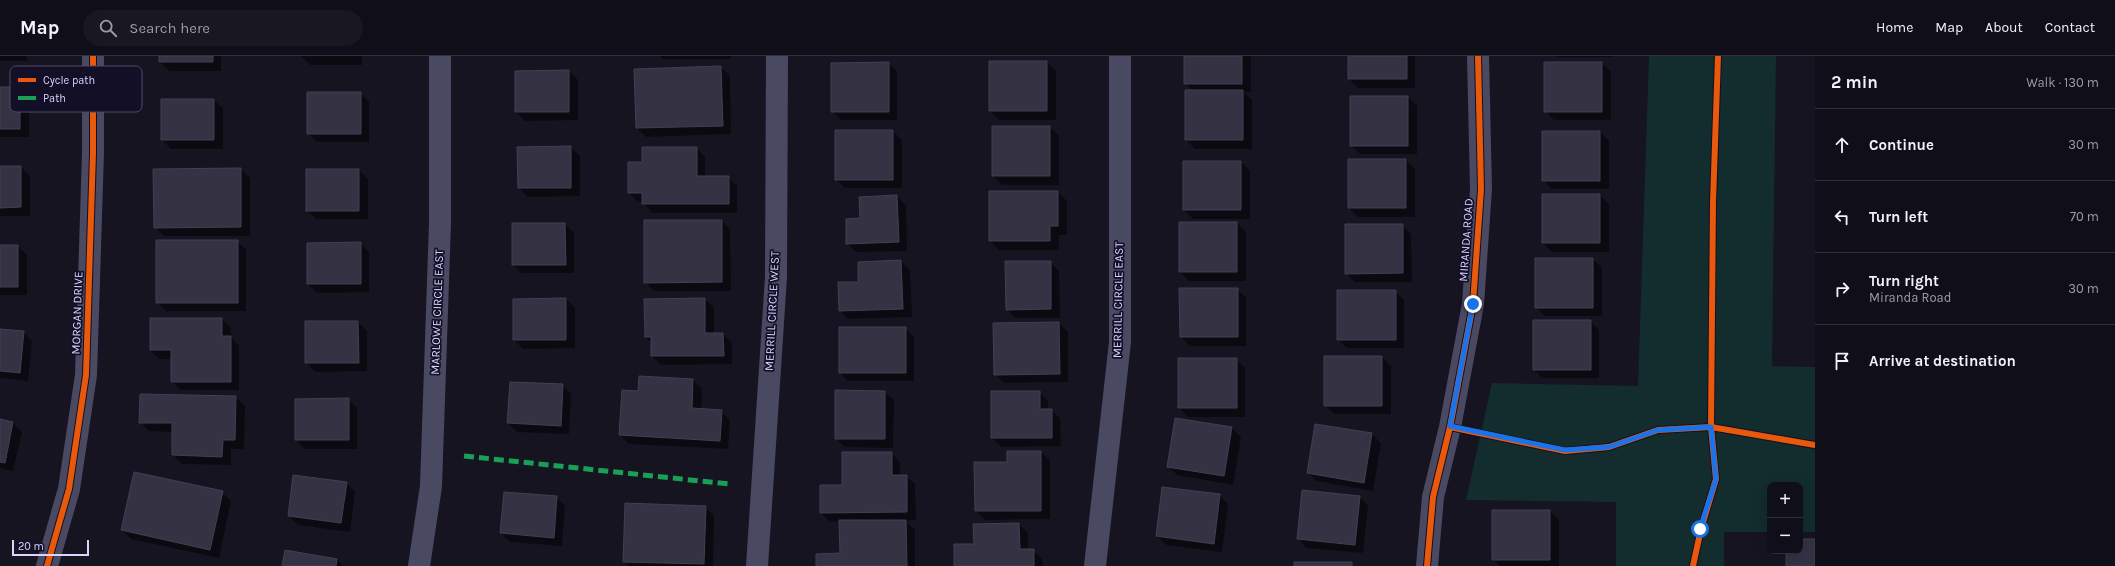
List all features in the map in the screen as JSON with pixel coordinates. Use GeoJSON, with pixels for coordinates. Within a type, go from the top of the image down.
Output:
{"type":"FeatureCollection","features":[{"type":"Feature","properties":{"kind":"street","name":"MARLOWE CIRCLE EAST"},"geometry":{"type":"LineString","coordinates":[[419,566],[431,486],[440,223],[440,56]]}},
{"type":"Feature","properties":{"kind":"street","name":"MERRILL CIRCLE WEST"},"geometry":{"type":"LineString","coordinates":[[757,566],[776,277],[777,56]]}},
{"type":"Feature","properties":{"kind":"street","name":"MERRILL CIRCLE EAST"},"geometry":{"type":"LineString","coordinates":[[1094,566],[1120,342],[1120,56]]}},
{"type":"Feature","properties":{"kind":"street","name":"MIRANDA ROAD"},"geometry":{"type":"LineString","coordinates":[[1427,566],[1433,497],[1450,426],[1473,304],[1481,189],[1478,56]]}},
{"type":"Feature","properties":{"kind":"street","name":"MORGAN DRIVE"},"geometry":{"type":"LineString","coordinates":[[47,566],[70,489],[86,375],[92,112]]}},
{"type":"Feature","properties":{"kind":"green space"},"geometry":{"type":"Polygon","coordinates":[[[1649,56],[1776,56],[1772,366],[1815,367],[1815,532],[1803,532],[1803,482],[1767,482],[1767,532],[1724,532],[1724,566],[1616,566],[1616,502],[1466,500],[1492,383],[1638,386],[1649,56]]]}},
{"type":"Feature","properties":{"kind":"building"},"geometry":{"type":"Polygon","coordinates":[[[159,56],[213,56],[213,62],[159,62],[159,56]]]}},
{"type":"Feature","properties":{"kind":"building"},"geometry":{"type":"Polygon","coordinates":[[[1184,56],[1242,56],[1242,84],[1184,84],[1184,56]]]}},
{"type":"Feature","properties":{"kind":"building"},"geometry":{"type":"Polygon","coordinates":[[[1348,56],[1407,56],[1407,79],[1348,79],[1348,56]]]}},
{"type":"Feature","properties":{"kind":"building"},"geometry":{"type":"Polygon","coordinates":[[[989,61],[1047,61],[1047,111],[989,111],[989,61]]]}},
{"type":"Feature","properties":{"kind":"building"},"geometry":{"type":"Polygon","coordinates":[[[889,62],[889,112],[831,112],[831,63],[889,62]]]}},
{"type":"Feature","properties":{"kind":"building"},"geometry":{"type":"Polygon","coordinates":[[[1544,62],[1602,62],[1602,112],[1544,112],[1544,62]]]}},
{"type":"Feature","properties":{"kind":"building"},"geometry":{"type":"Polygon","coordinates":[[[721,66],[723,126],[636,128],[634,69],[721,66]]]}},
{"type":"Feature","properties":{"kind":"building"},"geometry":{"type":"Polygon","coordinates":[[[569,70],[569,112],[515,112],[515,71],[569,70]]]}},
{"type":"Feature","properties":{"kind":"building"},"geometry":{"type":"Polygon","coordinates":[[[0,87],[10,87],[10,112],[20,112],[20,129],[0,129],[0,87]]]}},
{"type":"Feature","properties":{"kind":"building"},"geometry":{"type":"Polygon","coordinates":[[[1185,90],[1243,90],[1243,140],[1185,140],[1185,90]]]}},
{"type":"Feature","properties":{"kind":"building"},"geometry":{"type":"Polygon","coordinates":[[[307,92],[361,92],[361,134],[307,134],[307,92]]]}},
{"type":"Feature","properties":{"kind":"building"},"geometry":{"type":"Polygon","coordinates":[[[1350,96],[1408,96],[1408,146],[1350,146],[1350,96]]]}},
{"type":"Feature","properties":{"kind":"building"},"geometry":{"type":"Polygon","coordinates":[[[161,99],[214,99],[214,140],[161,140],[161,99]]]}},
{"type":"Feature","properties":{"kind":"building"},"geometry":{"type":"Polygon","coordinates":[[[992,126],[1050,126],[1050,176],[992,176],[992,126]]]}},
{"type":"Feature","properties":{"kind":"building"},"geometry":{"type":"Polygon","coordinates":[[[835,130],[893,130],[893,180],[835,180],[835,130]]]}},
{"type":"Feature","properties":{"kind":"building"},"geometry":{"type":"Polygon","coordinates":[[[1542,131],[1600,131],[1600,181],[1542,181],[1542,131]]]}},
{"type":"Feature","properties":{"kind":"building"},"geometry":{"type":"Polygon","coordinates":[[[571,146],[571,188],[518,188],[517,147],[571,146]]]}},
{"type":"Feature","properties":{"kind":"building"},"geometry":{"type":"Polygon","coordinates":[[[642,147],[697,147],[697,176],[729,176],[729,204],[642,204],[642,193],[628,193],[628,162],[642,162],[642,147]]]}},
{"type":"Feature","properties":{"kind":"building"},"geometry":{"type":"Polygon","coordinates":[[[1348,159],[1406,159],[1406,208],[1348,208],[1348,159]]]}},
{"type":"Feature","properties":{"kind":"building"},"geometry":{"type":"Polygon","coordinates":[[[1183,161],[1241,161],[1241,210],[1183,210],[1183,161]]]}},
{"type":"Feature","properties":{"kind":"building"},"geometry":{"type":"Polygon","coordinates":[[[0,166],[21,166],[21,207],[0,208],[0,166]]]}},
{"type":"Feature","properties":{"kind":"building"},"geometry":{"type":"Polygon","coordinates":[[[241,168],[241,227],[154,228],[153,169],[241,168]]]}},
{"type":"Feature","properties":{"kind":"building"},"geometry":{"type":"Polygon","coordinates":[[[306,169],[359,169],[359,211],[306,211],[306,169]]]}},
{"type":"Feature","properties":{"kind":"building"},"geometry":{"type":"Polygon","coordinates":[[[989,191],[1058,191],[1058,226],[1050,226],[1050,241],[989,241],[989,191]]]}},
{"type":"Feature","properties":{"kind":"building"},"geometry":{"type":"Polygon","coordinates":[[[1542,194],[1600,194],[1600,243],[1542,243],[1542,194]]]}},
{"type":"Feature","properties":{"kind":"building"},"geometry":{"type":"Polygon","coordinates":[[[897,195],[899,242],[846,244],[846,219],[860,218],[859,197],[897,195]]]}},
{"type":"Feature","properties":{"kind":"building"},"geometry":{"type":"Polygon","coordinates":[[[644,220],[722,220],[722,282],[644,283],[644,220]]]}},
{"type":"Feature","properties":{"kind":"building"},"geometry":{"type":"Polygon","coordinates":[[[1179,222],[1237,222],[1237,272],[1179,272],[1179,222]]]}},
{"type":"Feature","properties":{"kind":"building"},"geometry":{"type":"Polygon","coordinates":[[[512,223],[565,223],[566,265],[512,265],[512,223]]]}},
{"type":"Feature","properties":{"kind":"building"},"geometry":{"type":"Polygon","coordinates":[[[1345,224],[1403,224],[1403,273],[1345,274],[1345,224]]]}},
{"type":"Feature","properties":{"kind":"building"},"geometry":{"type":"Polygon","coordinates":[[[156,240],[238,240],[238,303],[156,303],[156,240]]]}},
{"type":"Feature","properties":{"kind":"building"},"geometry":{"type":"Polygon","coordinates":[[[361,242],[361,284],[307,284],[307,243],[361,242]]]}},
{"type":"Feature","properties":{"kind":"building"},"geometry":{"type":"Polygon","coordinates":[[[0,245],[18,245],[18,287],[0,287],[0,245]]]}},
{"type":"Feature","properties":{"kind":"building"},"geometry":{"type":"Polygon","coordinates":[[[1535,258],[1593,258],[1593,308],[1535,308],[1535,258]]]}},
{"type":"Feature","properties":{"kind":"building"},"geometry":{"type":"Polygon","coordinates":[[[901,260],[903,309],[839,311],[838,282],[858,282],[858,262],[901,260]]]}},
{"type":"Feature","properties":{"kind":"building"},"geometry":{"type":"Polygon","coordinates":[[[1005,261],[1051,261],[1051,309],[1006,310],[1005,261]]]}},
{"type":"Feature","properties":{"kind":"building"},"geometry":{"type":"Polygon","coordinates":[[[1179,288],[1238,288],[1238,337],[1180,337],[1179,288]]]}},
{"type":"Feature","properties":{"kind":"building"},"geometry":{"type":"Polygon","coordinates":[[[1337,290],[1396,290],[1396,340],[1337,340],[1337,290]]]}},
{"type":"Feature","properties":{"kind":"building"},"geometry":{"type":"Polygon","coordinates":[[[566,298],[566,340],[513,340],[513,299],[566,298]]]}},
{"type":"Feature","properties":{"kind":"building"},"geometry":{"type":"Polygon","coordinates":[[[705,298],[705,333],[723,333],[724,356],[651,356],[651,337],[645,337],[644,299],[705,298]]]}},
{"type":"Feature","properties":{"kind":"building"},"geometry":{"type":"Polygon","coordinates":[[[150,318],[222,318],[222,336],[231,336],[231,382],[171,382],[171,350],[150,350],[150,318]]]}},
{"type":"Feature","properties":{"kind":"building"},"geometry":{"type":"Polygon","coordinates":[[[1533,320],[1591,320],[1591,370],[1533,370],[1533,320]]]}},
{"type":"Feature","properties":{"kind":"building"},"geometry":{"type":"Polygon","coordinates":[[[305,321],[358,321],[359,363],[305,363],[305,321]]]}},
{"type":"Feature","properties":{"kind":"building"},"geometry":{"type":"Polygon","coordinates":[[[1059,322],[1060,374],[994,375],[993,323],[1059,322]]]}},
{"type":"Feature","properties":{"kind":"building"},"geometry":{"type":"Polygon","coordinates":[[[839,327],[906,327],[906,373],[839,373],[839,327]]]}},
{"type":"Feature","properties":{"kind":"building"},"geometry":{"type":"Polygon","coordinates":[[[0,329],[24,331],[20,373],[0,371],[0,329]]]}},
{"type":"Feature","properties":{"kind":"building"},"geometry":{"type":"Polygon","coordinates":[[[1324,356],[1382,356],[1382,406],[1324,406],[1324,356]]]}},
{"type":"Feature","properties":{"kind":"building"},"geometry":{"type":"Polygon","coordinates":[[[1178,358],[1237,358],[1237,408],[1178,408],[1178,358]]]}},
{"type":"Feature","properties":{"kind":"building"},"geometry":{"type":"Polygon","coordinates":[[[639,376],[693,379],[692,408],[722,410],[720,441],[619,435],[622,390],[638,391],[639,376]]]}},
{"type":"Feature","properties":{"kind":"building"},"geometry":{"type":"Polygon","coordinates":[[[510,382],[563,384],[561,426],[507,423],[510,382]]]}},
{"type":"Feature","properties":{"kind":"building"},"geometry":{"type":"Polygon","coordinates":[[[835,390],[885,391],[885,439],[835,439],[835,390]]]}},
{"type":"Feature","properties":{"kind":"building"},"geometry":{"type":"Polygon","coordinates":[[[991,391],[1040,391],[1040,409],[1052,409],[1052,438],[991,438],[991,391]]]}},
{"type":"Feature","properties":{"kind":"building"},"geometry":{"type":"Polygon","coordinates":[[[140,394],[236,396],[235,440],[223,440],[222,457],[172,455],[172,423],[139,423],[140,394]]]}},
{"type":"Feature","properties":{"kind":"building"},"geometry":{"type":"Polygon","coordinates":[[[349,398],[349,440],[295,440],[295,399],[349,398]]]}},
{"type":"Feature","properties":{"kind":"building"},"geometry":{"type":"Polygon","coordinates":[[[1175,418],[1232,427],[1224,476],[1167,467],[1175,418]]]}},
{"type":"Feature","properties":{"kind":"building"},"geometry":{"type":"Polygon","coordinates":[[[0,419],[13,422],[5,463],[0,462],[0,419]]]}},
{"type":"Feature","properties":{"kind":"building"},"geometry":{"type":"Polygon","coordinates":[[[1315,424],[1372,433],[1364,483],[1307,473],[1315,424]]]}},
{"type":"Feature","properties":{"kind":"building"},"geometry":{"type":"Polygon","coordinates":[[[1007,451],[1041,451],[1041,511],[975,511],[974,462],[1007,462],[1007,451]]]}},
{"type":"Feature","properties":{"kind":"building"},"geometry":{"type":"Polygon","coordinates":[[[842,452],[892,452],[892,475],[907,475],[907,512],[820,513],[820,485],[842,485],[842,452]]]}},
{"type":"Feature","properties":{"kind":"building"},"geometry":{"type":"Polygon","coordinates":[[[134,472],[223,491],[210,550],[121,530],[134,472]]]}},
{"type":"Feature","properties":{"kind":"building"},"geometry":{"type":"Polygon","coordinates":[[[293,475],[347,482],[341,523],[288,516],[293,475]]]}},
{"type":"Feature","properties":{"kind":"building"},"geometry":{"type":"Polygon","coordinates":[[[1162,487],[1220,494],[1214,544],[1156,536],[1162,487]]]}},
{"type":"Feature","properties":{"kind":"building"},"geometry":{"type":"Polygon","coordinates":[[[1302,490],[1360,496],[1355,545],[1297,539],[1302,490]]]}},
{"type":"Feature","properties":{"kind":"building"},"geometry":{"type":"Polygon","coordinates":[[[504,492],[557,496],[554,538],[500,533],[504,492]]]}},
{"type":"Feature","properties":{"kind":"building"},"geometry":{"type":"Polygon","coordinates":[[[625,503],[706,506],[704,564],[623,562],[625,503]]]}},
{"type":"Feature","properties":{"kind":"building"},"geometry":{"type":"Polygon","coordinates":[[[1492,510],[1550,510],[1550,560],[1492,560],[1492,510]]]}},
{"type":"Feature","properties":{"kind":"building"},"geometry":{"type":"Polygon","coordinates":[[[839,520],[906,520],[907,566],[816,566],[816,554],[840,553],[839,520]]]}},
{"type":"Feature","properties":{"kind":"building"},"geometry":{"type":"Polygon","coordinates":[[[1019,523],[1020,549],[1034,549],[1034,566],[954,566],[954,544],[974,544],[973,524],[1019,523]]]}},
{"type":"Feature","properties":{"kind":"building"},"geometry":{"type":"Polygon","coordinates":[[[1803,539],[1815,539],[1815,566],[1786,566],[1786,554],[1803,554],[1803,539]]]}},
{"type":"Feature","properties":{"kind":"building"},"geometry":{"type":"Polygon","coordinates":[[[285,550],[337,559],[336,566],[282,566],[285,550]]]}},
{"type":"Feature","properties":{"kind":"building"},"geometry":{"type":"Polygon","coordinates":[[[1294,562],[1352,562],[1352,566],[1294,566],[1294,562]]]}},
{"type":"Feature","properties":{"kind":"marked path"},"geometry":{"type":"LineString","coordinates":[[464,456],[729,484]]}},
{"type":"Feature","properties":{"kind":"cycle path"},"geometry":{"type":"LineString","coordinates":[[93,56],[93,66]]}},
{"type":"Feature","properties":{"kind":"cycle path"},"geometry":{"type":"LineString","coordinates":[[1427,566],[1433,497],[1450,427],[1473,304],[1481,189],[1478,56]]}},
{"type":"Feature","properties":{"kind":"cycle path"},"geometry":{"type":"LineString","coordinates":[[1693,566],[1701,529],[1716,479],[1711,427],[1713,202],[1718,56]]}},
{"type":"Feature","properties":{"kind":"cycle path"},"geometry":{"type":"LineString","coordinates":[[47,566],[69,489],[86,375],[93,112]]}},
{"type":"Feature","properties":{"kind":"cycle path"},"geometry":{"type":"LineString","coordinates":[[1450,427],[1565,451],[1609,447],[1658,430],[1711,427],[1815,445]]}},
{"type":"Feature","properties":{"kind":"route"},"geometry":{"type":"LineString","coordinates":[[1473,304],[1450,426],[1565,450],[1609,447],[1658,430],[1711,427],[1716,479],[1700,529]]}}]}
